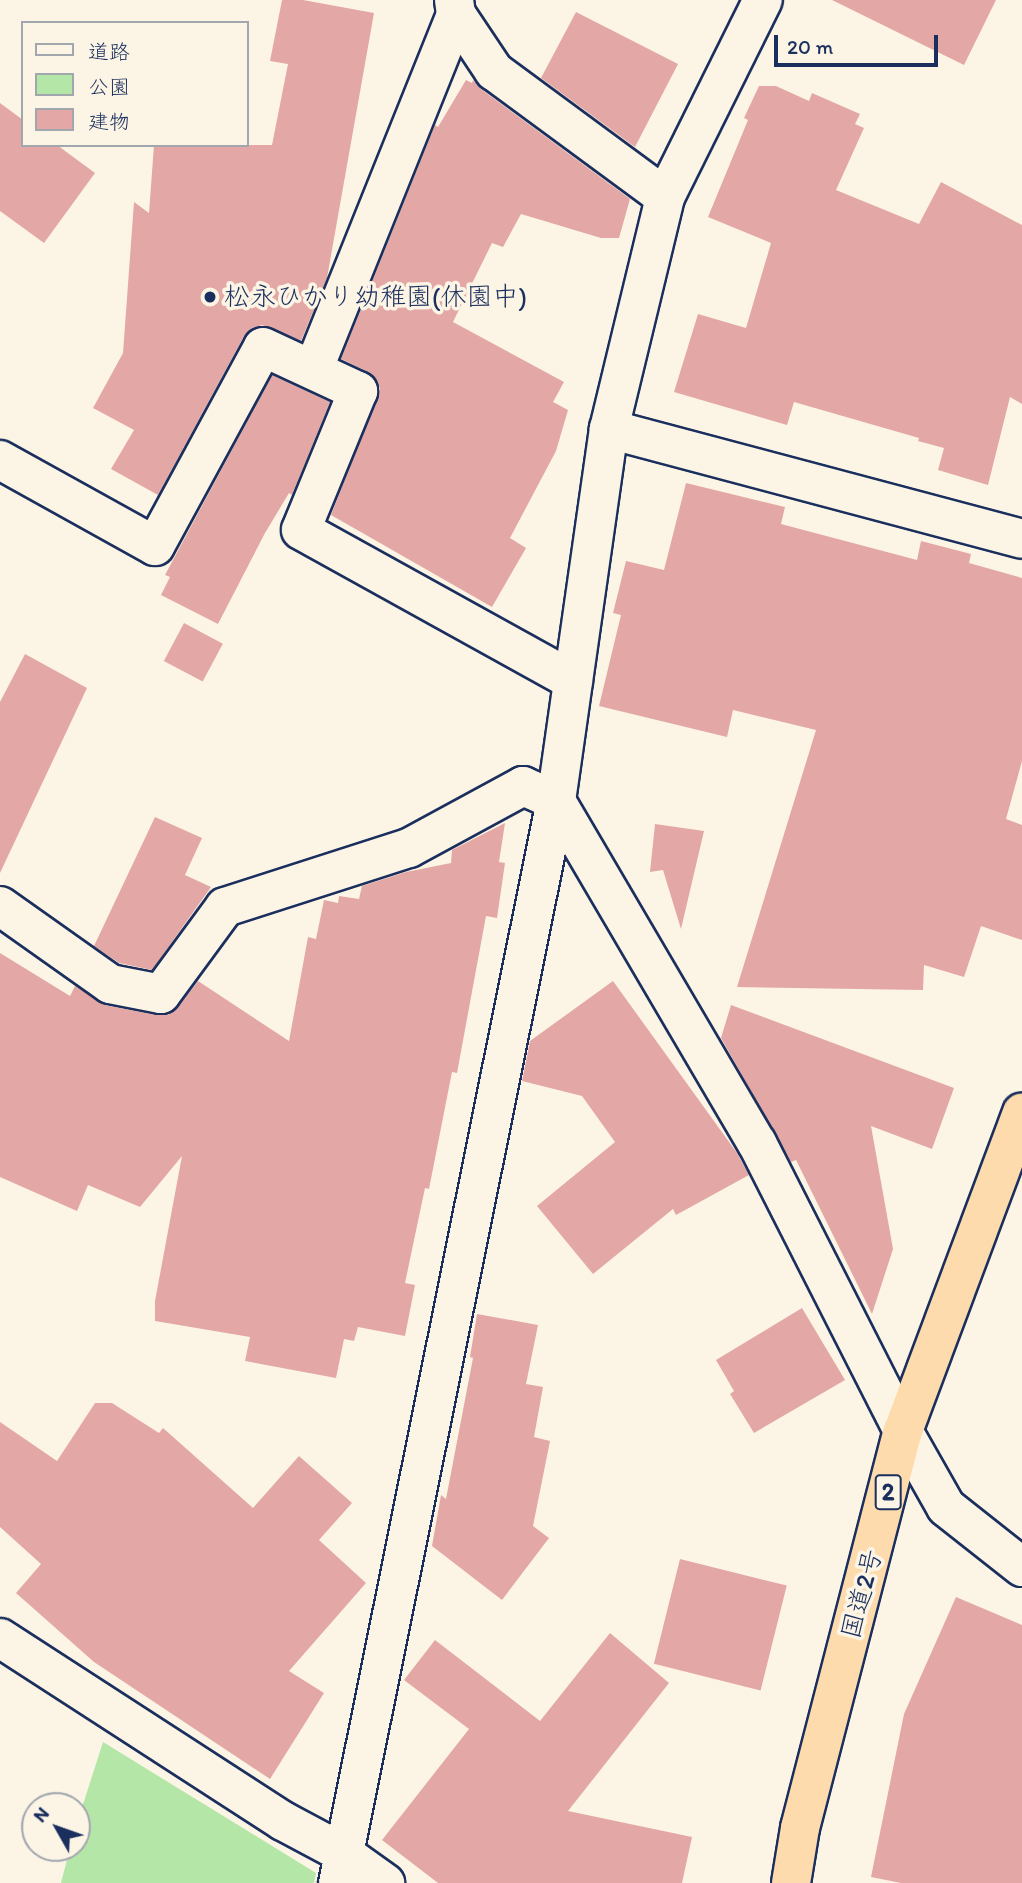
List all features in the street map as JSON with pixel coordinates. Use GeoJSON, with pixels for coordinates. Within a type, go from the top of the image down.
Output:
{"type":"FeatureCollection","features":[{"type":"Feature","properties":{"kind":"highway","name":"国道2号"},"geometry":{"type":"LineString","coordinates":[[790,1883],[800,1828],[903,1431],[1022,1113]]}},
{"type":"Feature","properties":{"kind":"street"},"geometry":{"type":"LineString","coordinates":[[340,1868],[556,800],[609,429],[665,197],[763,0]]}},
{"type":"Feature","properties":{"kind":"street"},"geometry":{"type":"LineString","coordinates":[[455,7],[494,71],[665,197]]}},
{"type":"Feature","properties":{"kind":"street"},"geometry":{"type":"LineString","coordinates":[[314,368],[455,7]]}},
{"type":"Feature","properties":{"kind":"street"},"geometry":{"type":"LineString","coordinates":[[0,460],[155,546],[263,347],[314,368],[358,391],[301,530],[573,681]]}},
{"type":"Feature","properties":{"kind":"street"},"geometry":{"type":"LineString","coordinates":[[609,429],[1022,539]]}},
{"type":"Feature","properties":{"kind":"street"},"geometry":{"type":"LineString","coordinates":[[0,906],[110,984],[161,994],[225,907],[409,849],[523,786],[556,800],[757,1143],[903,1431],[946,1507],[1022,1567]]}},
{"type":"Feature","properties":{"kind":"street"},"geometry":{"type":"LineString","coordinates":[[0,1638],[283,1821],[340,1868],[385,1883]]}},
{"type":"Feature","properties":{"kind":"green space"},"geometry":{"type":"Polygon","coordinates":[[[103,1742],[316,1873],[314,1883],[61,1883],[66,1862],[91,1862],[91,1792],[87,1792],[103,1742]]]}},
{"type":"Feature","properties":{"kind":"building"},"geometry":{"type":"Polygon","coordinates":[[[282,0],[303,0],[374,13],[327,278],[301,341],[262,325],[252,328],[244,336],[158,495],[111,469],[134,430],[93,408],[123,353],[134,202],[149,213],[154,147],[272,145],[288,64],[270,61],[282,0]]]}},
{"type":"Feature","properties":{"kind":"building"},"geometry":{"type":"Polygon","coordinates":[[[832,0],[996,0],[964,65],[832,0]]]}},
{"type":"Feature","properties":{"kind":"building"},"geometry":{"type":"Polygon","coordinates":[[[576,12],[678,64],[635,147],[541,78],[576,12]]]}},
{"type":"Feature","properties":{"kind":"building"},"geometry":{"type":"Polygon","coordinates":[[[466,80],[472,83],[473,80],[481,89],[630,199],[619,238],[601,238],[521,214],[503,247],[492,243],[453,322],[564,382],[553,402],[568,410],[556,451],[510,538],[526,548],[492,607],[331,515],[380,389],[376,379],[368,372],[341,359],[435,125],[438,127],[466,80]]]}},
{"type":"Feature","properties":{"kind":"building"},"geometry":{"type":"Polygon","coordinates":[[[759,86],[776,86],[809,101],[812,93],[860,114],[855,124],[864,128],[836,190],[919,224],[941,182],[1022,225],[1022,404],[1010,397],[988,485],[938,470],[944,448],[918,441],[919,438],[794,402],[787,425],[674,392],[698,314],[746,328],[771,243],[708,217],[748,120],[744,118],[759,86]]]}},
{"type":"Feature","properties":{"kind":"building"},"geometry":{"type":"Polygon","coordinates":[[[0,103],[21,119],[21,147],[60,147],[95,173],[44,243],[0,211],[0,103]]]}},
{"type":"Feature","properties":{"kind":"building"},"geometry":{"type":"Polygon","coordinates":[[[272,375],[330,402],[292,495],[289,493],[265,533],[218,624],[161,595],[170,577],[165,575],[272,375]]]}},
{"type":"Feature","properties":{"kind":"building"},"geometry":{"type":"Polygon","coordinates":[[[686,483],[785,507],[781,524],[917,560],[921,541],[971,554],[969,563],[1022,578],[1022,761],[1006,819],[1022,825],[1022,940],[981,926],[964,977],[924,965],[923,990],[737,987],[816,730],[733,710],[727,737],[599,706],[621,615],[613,613],[626,561],[664,570],[686,483]]]}},
{"type":"Feature","properties":{"kind":"building"},"geometry":{"type":"Polygon","coordinates":[[[184,623],[223,644],[203,682],[164,661],[184,623]]]}},
{"type":"Feature","properties":{"kind":"building"},"geometry":{"type":"Polygon","coordinates":[[[25,654],[87,688],[0,873],[0,702],[25,654]]]}},
{"type":"Feature","properties":{"kind":"building"},"geometry":{"type":"Polygon","coordinates":[[[155,817],[202,838],[185,875],[211,887],[152,970],[119,963],[94,946],[155,817]]]}},
{"type":"Feature","properties":{"kind":"building"},"geometry":{"type":"Polygon","coordinates":[[[505,823],[499,862],[505,863],[497,918],[486,916],[457,1073],[452,1072],[429,1189],[425,1188],[405,1283],[415,1285],[405,1336],[358,1327],[354,1341],[344,1339],[336,1378],[245,1361],[250,1337],[155,1321],[155,1301],[182,1156],[140,1207],[88,1185],[77,1211],[0,1177],[0,953],[70,996],[75,986],[105,1005],[157,1015],[168,1015],[178,1007],[198,981],[289,1041],[308,937],[316,939],[324,900],[338,903],[339,896],[359,899],[362,886],[406,872],[451,863],[452,850],[505,823]]]}},
{"type":"Feature","properties":{"kind":"building"},"geometry":{"type":"Polygon","coordinates":[[[655,824],[704,831],[681,929],[663,870],[650,872],[655,824]]]}},
{"type":"Feature","properties":{"kind":"building"},"geometry":{"type":"Polygon","coordinates":[[[613,981],[737,1153],[749,1175],[676,1215],[673,1209],[593,1274],[537,1206],[615,1142],[582,1096],[522,1081],[530,1041],[613,981]]]}},
{"type":"Feature","properties":{"kind":"building"},"geometry":{"type":"Polygon","coordinates":[[[731,1005],[954,1088],[932,1149],[871,1126],[893,1249],[872,1314],[796,1160],[791,1162],[721,1038],[731,1005]]]}},
{"type":"Feature","properties":{"kind":"building"},"geometry":{"type":"Polygon","coordinates":[[[802,1308],[845,1380],[754,1433],[730,1394],[734,1391],[716,1360],[802,1308]]]}},
{"type":"Feature","properties":{"kind":"building"},"geometry":{"type":"Polygon","coordinates":[[[477,1314],[538,1325],[526,1384],[543,1387],[534,1437],[550,1441],[533,1526],[549,1538],[502,1600],[432,1546],[441,1495],[446,1499],[473,1358],[470,1357],[477,1314]]]}},
{"type":"Feature","properties":{"kind":"building"},"geometry":{"type":"Polygon","coordinates":[[[95,1403],[112,1403],[159,1433],[163,1428],[253,1508],[299,1456],[352,1503],[319,1540],[366,1583],[289,1671],[324,1693],[270,1779],[94,1662],[16,1593],[41,1564],[0,1527],[0,1422],[57,1461],[95,1403]]]}},
{"type":"Feature","properties":{"kind":"building"},"geometry":{"type":"Polygon","coordinates":[[[680,1559],[787,1586],[761,1690],[654,1664],[680,1559]]]}},
{"type":"Feature","properties":{"kind":"building"},"geometry":{"type":"Polygon","coordinates":[[[956,1597],[1022,1625],[1022,1883],[901,1883],[871,1877],[904,1714],[956,1597]]]}},
{"type":"Feature","properties":{"kind":"building"},"geometry":{"type":"Polygon","coordinates":[[[610,1633],[669,1683],[568,1811],[692,1837],[682,1883],[438,1883],[382,1840],[469,1729],[404,1680],[435,1640],[540,1721],[610,1633]]]}},
{"type":"Feature","properties":{"kind":"place","name":"松永ひかり幼稚園(休園中)"},"geometry":{"type":"Point","coordinates":[210,297]}}]}
